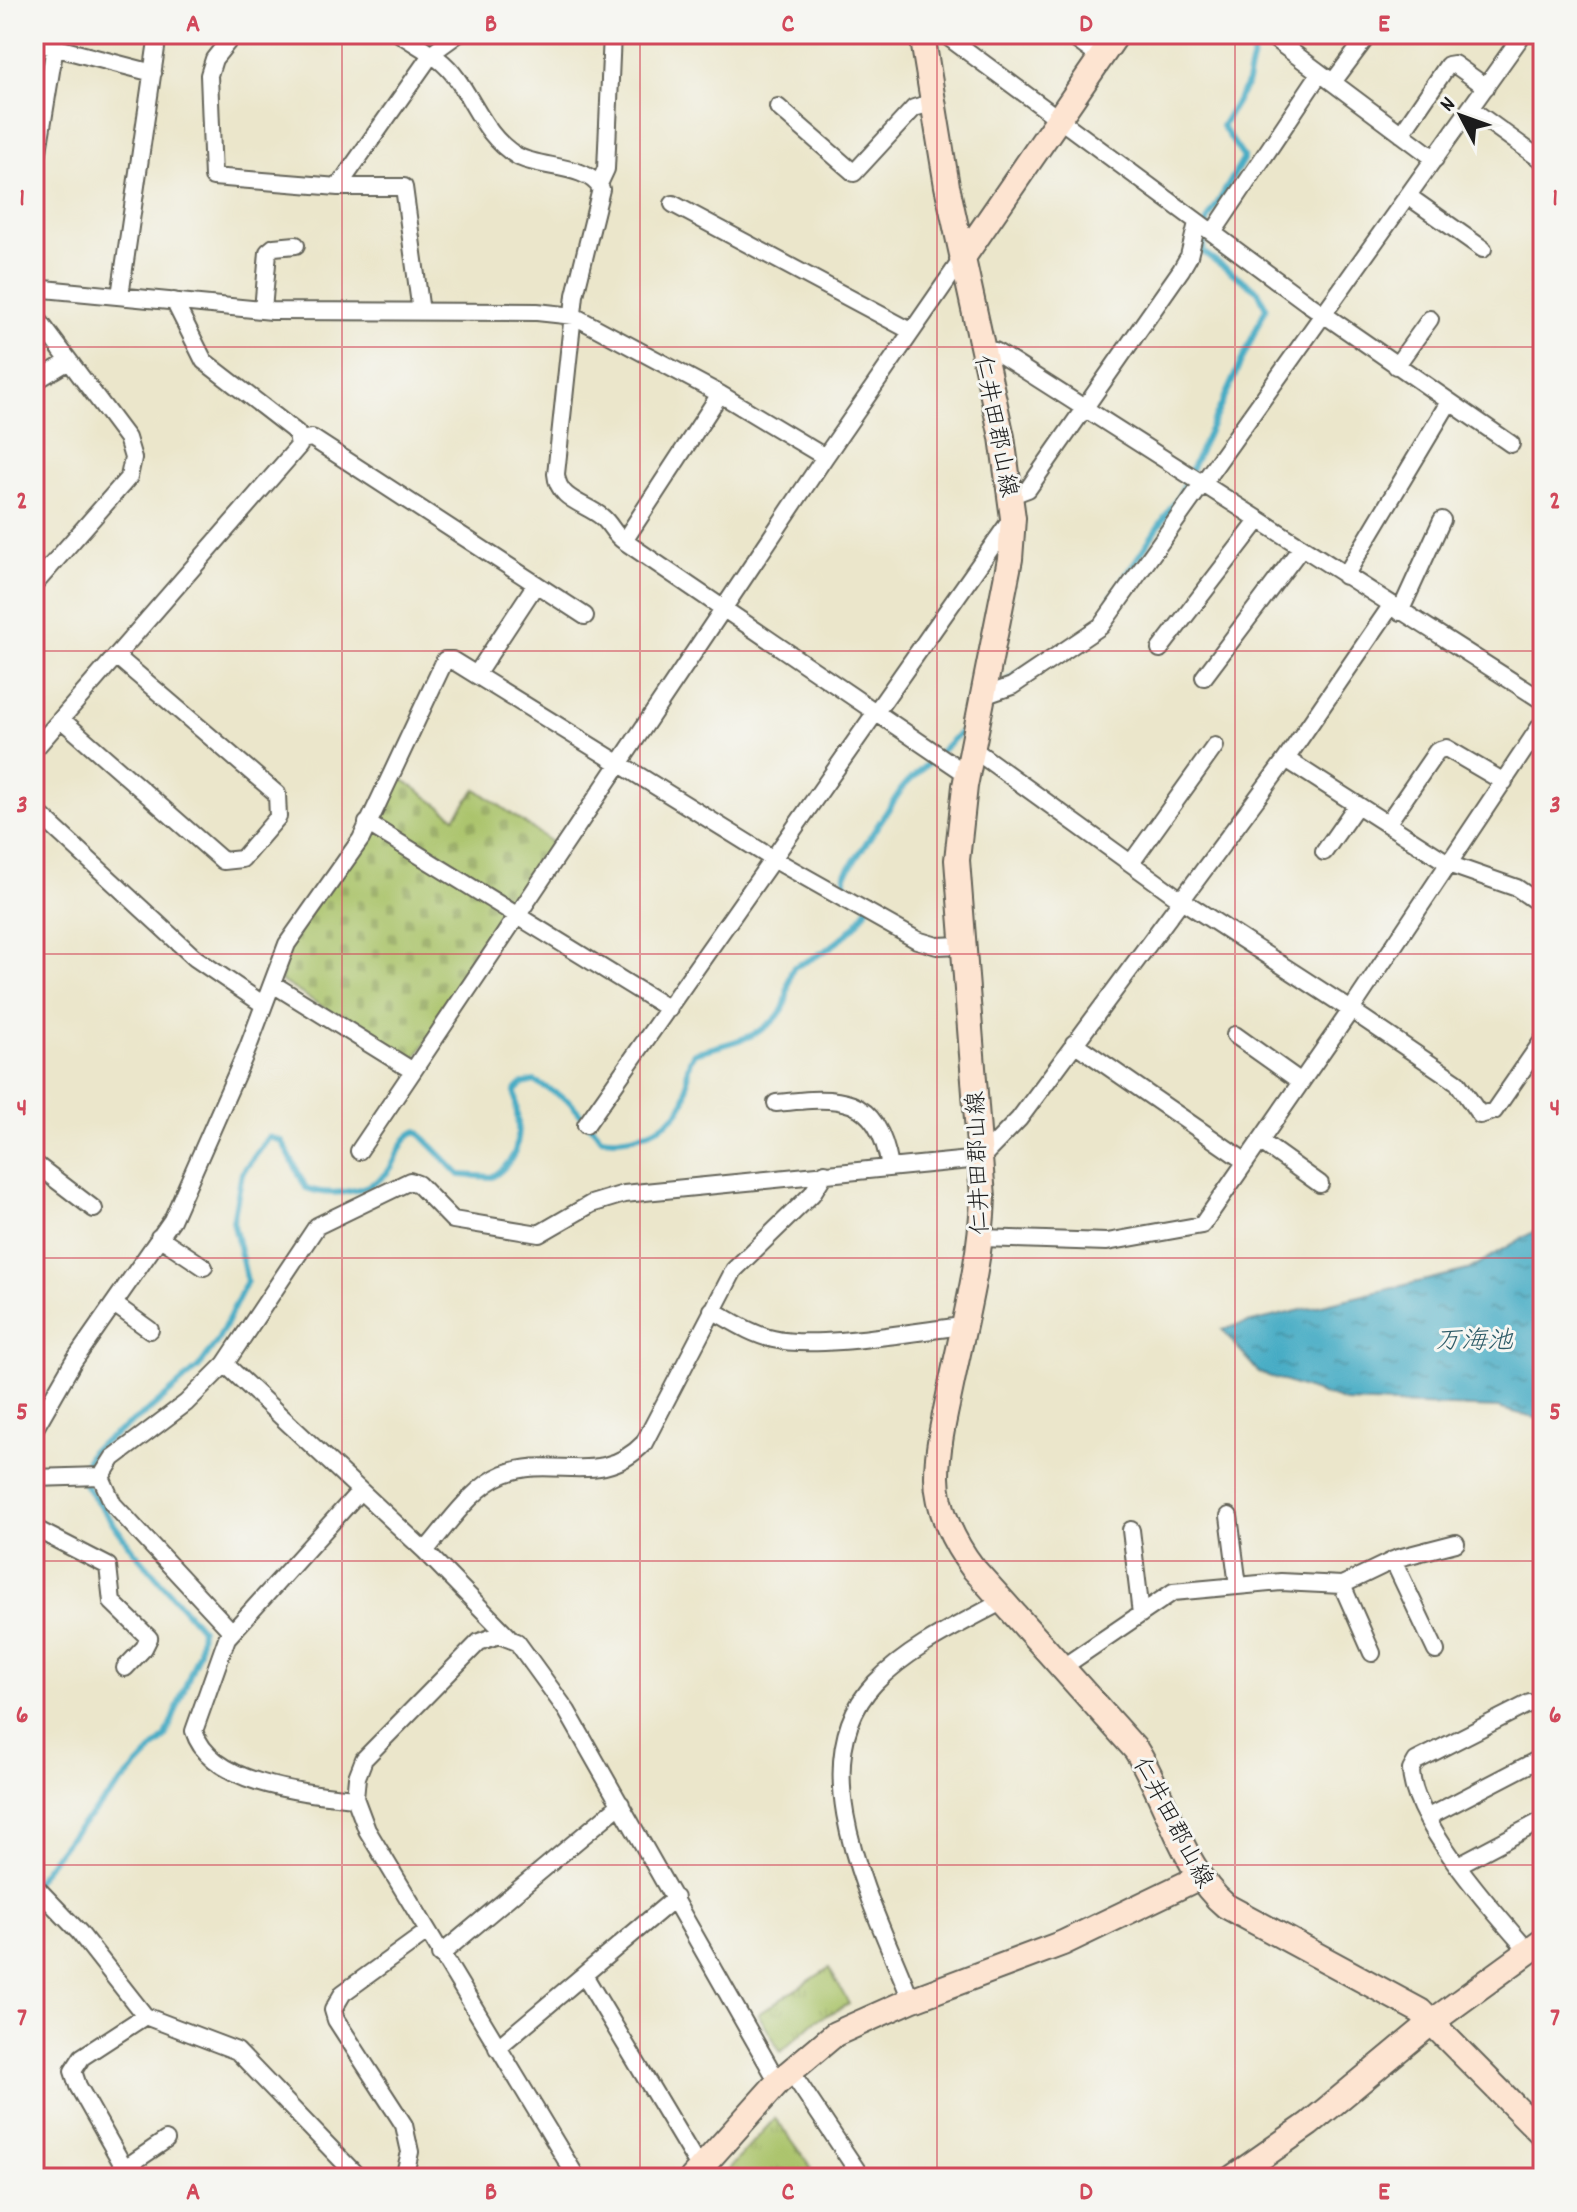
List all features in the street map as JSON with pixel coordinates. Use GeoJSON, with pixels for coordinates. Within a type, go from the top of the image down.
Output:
{"type":"FeatureCollection","features":[{"type":"Feature","properties":{"kind":"main road","name":"仁井田郡山線"},"geometry":{"type":"LineString","coordinates":[[922,34],[962,259],[1012,506],[1010,559],[968,775],[957,860],[961,945],[980,1159],[982,1238],[943,1424],[937,1479],[946,1520],[965,1558],[1112,1720],[1149,1770],[1200,1877],[1226,1906],[1398,1997],[1432,2022],[1543,2135]]}},
{"type":"Feature","properties":{"kind":"main road"},"geometry":{"type":"LineString","coordinates":[[962,259],[1117,34]]}},
{"type":"Feature","properties":{"kind":"main road"},"geometry":{"type":"LineString","coordinates":[[696,2174],[784,2076],[835,2034],[911,2000],[1063,1943],[1200,1877]]}},
{"type":"Feature","properties":{"kind":"main road"},"geometry":{"type":"LineString","coordinates":[[1232,2178],[1309,2124],[1432,2022],[1536,1946]]}},
{"type":"Feature","properties":{"kind":"street"},"geometry":{"type":"LineString","coordinates":[[120,296],[158,34]]}},
{"type":"Feature","properties":{"kind":"street"},"geometry":{"type":"LineString","coordinates":[[234,34],[214,59],[209,75],[213,177],[338,187],[404,187],[421,312]]}},
{"type":"Feature","properties":{"kind":"street"},"geometry":{"type":"LineString","coordinates":[[400,34],[433,52],[457,79],[472,109],[493,136],[518,157],[589,176],[599,184],[602,193],[575,295],[556,480],[566,495],[603,518],[612,533],[968,775]]}},
{"type":"Feature","properties":{"kind":"street"},"geometry":{"type":"LineString","coordinates":[[338,187],[433,52],[458,34]]}},
{"type":"Feature","properties":{"kind":"street"},"geometry":{"type":"LineString","coordinates":[[599,184],[606,169],[612,34]]}},
{"type":"Feature","properties":{"kind":"street"},"geometry":{"type":"LineString","coordinates":[[944,34],[1060,117],[1197,223],[1214,231],[1396,366],[1511,444]]}},
{"type":"Feature","properties":{"kind":"street"},"geometry":{"type":"LineString","coordinates":[[1068,34],[1101,58]]}},
{"type":"Feature","properties":{"kind":"street"},"geometry":{"type":"LineString","coordinates":[[1268,34],[1435,159]]}},
{"type":"Feature","properties":{"kind":"street"},"geometry":{"type":"LineString","coordinates":[[1214,231],[1326,78],[1369,34]]}},
{"type":"Feature","properties":{"kind":"street"},"geometry":{"type":"LineString","coordinates":[[983,696],[1012,686],[1097,631],[1523,34]]}},
{"type":"Feature","properties":{"kind":"street"},"geometry":{"type":"LineString","coordinates":[[34,42],[55,40],[153,73]]}},
{"type":"Feature","properties":{"kind":"street"},"geometry":{"type":"LineString","coordinates":[[34,176],[55,40]]}},
{"type":"Feature","properties":{"kind":"street"},"geometry":{"type":"LineString","coordinates":[[1401,134],[1448,65],[1456,65],[1486,87]]}},
{"type":"Feature","properties":{"kind":"street"},"geometry":{"type":"LineString","coordinates":[[778,107],[854,173],[914,108],[934,102]]}},
{"type":"Feature","properties":{"kind":"street"},"geometry":{"type":"LineString","coordinates":[[1471,109],[1543,161]]}},
{"type":"Feature","properties":{"kind":"street"},"geometry":{"type":"LineString","coordinates":[[1408,196],[1483,249]]}},
{"type":"Feature","properties":{"kind":"street"},"geometry":{"type":"LineString","coordinates":[[673,204],[911,331]]}},
{"type":"Feature","properties":{"kind":"street"},"geometry":{"type":"LineString","coordinates":[[586,1125],[878,712],[1012,506],[1028,489],[1185,264],[1197,223]]}},
{"type":"Feature","properties":{"kind":"street"},"geometry":{"type":"LineString","coordinates":[[263,310],[268,252],[274,247],[296,245]]}},
{"type":"Feature","properties":{"kind":"street"},"geometry":{"type":"LineString","coordinates":[[359,1151],[825,457],[962,259]]}},
{"type":"Feature","properties":{"kind":"street"},"geometry":{"type":"LineString","coordinates":[[34,288],[263,310],[537,312],[574,316],[720,394],[825,457]]}},
{"type":"Feature","properties":{"kind":"street"},"geometry":{"type":"LineString","coordinates":[[174,301],[204,361],[293,430],[300,440]]}},
{"type":"Feature","properties":{"kind":"street"},"geometry":{"type":"LineString","coordinates":[[34,314],[127,438],[133,458],[129,477],[34,585]]}},
{"type":"Feature","properties":{"kind":"street"},"geometry":{"type":"LineString","coordinates":[[1396,366],[1430,319]]}},
{"type":"Feature","properties":{"kind":"street"},"geometry":{"type":"LineString","coordinates":[[982,350],[995,351],[1543,701]]}},
{"type":"Feature","properties":{"kind":"street"},"geometry":{"type":"LineString","coordinates":[[34,382],[69,361]]}},
{"type":"Feature","properties":{"kind":"street"},"geometry":{"type":"LineString","coordinates":[[624,541],[720,394]]}},
{"type":"Feature","properties":{"kind":"street"},"geometry":{"type":"LineString","coordinates":[[1345,576],[1449,402]]}},
{"type":"Feature","properties":{"kind":"street"},"geometry":{"type":"LineString","coordinates":[[300,440],[312,438],[585,616]]}},
{"type":"Feature","properties":{"kind":"street"},"geometry":{"type":"LineString","coordinates":[[34,750],[296,451],[300,440]]}},
{"type":"Feature","properties":{"kind":"street"},"geometry":{"type":"LineString","coordinates":[[1160,649],[1259,520]]}},
{"type":"Feature","properties":{"kind":"street"},"geometry":{"type":"LineString","coordinates":[[232,1632],[113,1504],[104,1491],[101,1476],[113,1458],[186,1403],[225,1364],[317,1226],[345,1210],[380,1198],[402,1182],[418,1184],[453,1220],[539,1234],[591,1204],[612,1197],[980,1159],[1009,1130],[1396,609],[1442,520]]}},
{"type":"Feature","properties":{"kind":"street"},"geometry":{"type":"LineString","coordinates":[[1204,677],[1301,548]]}},
{"type":"Feature","properties":{"kind":"street"},"geometry":{"type":"LineString","coordinates":[[476,675],[536,584]]}},
{"type":"Feature","properties":{"kind":"street"},"geometry":{"type":"LineString","coordinates":[[61,719],[223,861],[242,859],[278,817],[277,794],[116,656]]}},
{"type":"Feature","properties":{"kind":"street"},"geometry":{"type":"LineString","coordinates":[[34,1430],[45,1406],[172,1220],[273,984],[289,939],[361,839],[445,660],[452,660],[775,860],[917,940],[937,946],[961,945]]}},
{"type":"Feature","properties":{"kind":"street"},"geometry":{"type":"LineString","coordinates":[[982,1238],[1107,1242],[1202,1225],[1451,865],[1543,722]]}},
{"type":"Feature","properties":{"kind":"street"},"geometry":{"type":"LineString","coordinates":[[1131,863],[1215,746]]}},
{"type":"Feature","properties":{"kind":"street"},"geometry":{"type":"LineString","coordinates":[[1387,824],[1437,751],[1446,748],[1504,782]]}},
{"type":"Feature","properties":{"kind":"street"},"geometry":{"type":"LineString","coordinates":[[973,749],[1180,899],[1457,1082],[1480,1115],[1494,1111],[1543,1040]]}},
{"type":"Feature","properties":{"kind":"street"},"geometry":{"type":"LineString","coordinates":[[1286,759],[1451,865],[1517,888],[1543,906]]}},
{"type":"Feature","properties":{"kind":"street"},"geometry":{"type":"LineString","coordinates":[[1324,852],[1357,805]]}},
{"type":"Feature","properties":{"kind":"street"},"geometry":{"type":"LineString","coordinates":[[34,809],[195,958],[264,1005]]}},
{"type":"Feature","properties":{"kind":"street"},"geometry":{"type":"LineString","coordinates":[[367,823],[508,913],[517,915],[669,1009]]}},
{"type":"Feature","properties":{"kind":"street"},"geometry":{"type":"LineString","coordinates":[[273,984],[413,1071]]}},
{"type":"Feature","properties":{"kind":"street"},"geometry":{"type":"LineString","coordinates":[[1235,1035],[1301,1082]]}},
{"type":"Feature","properties":{"kind":"street"},"geometry":{"type":"LineString","coordinates":[[1074,1043],[1246,1162]]}},
{"type":"Feature","properties":{"kind":"street"},"geometry":{"type":"LineString","coordinates":[[776,1103],[825,1097],[859,1107],[875,1121],[882,1133],[890,1167]]}},
{"type":"Feature","properties":{"kind":"street"},"geometry":{"type":"LineString","coordinates":[[1260,1141],[1320,1184]]}},
{"type":"Feature","properties":{"kind":"street"},"geometry":{"type":"LineString","coordinates":[[34,1163],[94,1209]]}},
{"type":"Feature","properties":{"kind":"street"},"geometry":{"type":"LineString","coordinates":[[425,1551],[484,1485],[506,1473],[603,1468],[629,1458],[644,1443],[712,1310],[742,1259],[812,1194],[825,1173]]}},
{"type":"Feature","properties":{"kind":"street"},"geometry":{"type":"LineString","coordinates":[[159,1237],[204,1267]]}},
{"type":"Feature","properties":{"kind":"street"},"geometry":{"type":"LineString","coordinates":[[114,1304],[150,1330]]}},
{"type":"Feature","properties":{"kind":"street"},"geometry":{"type":"LineString","coordinates":[[712,1310],[750,1331],[786,1341],[818,1341],[964,1326]]}},
{"type":"Feature","properties":{"kind":"street"},"geometry":{"type":"LineString","coordinates":[[225,1364],[425,1551],[517,1642],[567,1711],[675,1898],[784,2076],[862,2178]]}},
{"type":"Feature","properties":{"kind":"street"},"geometry":{"type":"LineString","coordinates":[[34,1478],[101,1476]]}},
{"type":"Feature","properties":{"kind":"street"},"geometry":{"type":"LineString","coordinates":[[355,1798],[271,1787],[244,1778],[198,1741],[195,1722],[232,1632],[359,1492]]}},
{"type":"Feature","properties":{"kind":"street"},"geometry":{"type":"LineString","coordinates":[[1229,1516],[1238,1586]]}},
{"type":"Feature","properties":{"kind":"street"},"geometry":{"type":"LineString","coordinates":[[34,1528],[108,1566],[112,1602],[149,1638],[125,1668]]}},
{"type":"Feature","properties":{"kind":"street"},"geometry":{"type":"LineString","coordinates":[[1131,1530],[1141,1614]]}},
{"type":"Feature","properties":{"kind":"street"},"geometry":{"type":"LineString","coordinates":[[1063,1667],[1173,1592],[1297,1582],[1342,1585],[1393,1560],[1456,1543]]}},
{"type":"Feature","properties":{"kind":"street"},"geometry":{"type":"LineString","coordinates":[[1393,1560],[1436,1651]]}},
{"type":"Feature","properties":{"kind":"street"},"geometry":{"type":"LineString","coordinates":[[1342,1585],[1372,1653]]}},
{"type":"Feature","properties":{"kind":"street"},"geometry":{"type":"LineString","coordinates":[[911,2000],[846,1824],[840,1781],[842,1746],[861,1702],[878,1680],[930,1642],[1003,1601]]}},
{"type":"Feature","properties":{"kind":"street"},"geometry":{"type":"LineString","coordinates":[[508,1636],[488,1638],[471,1647],[375,1746],[360,1767],[355,1798],[367,1830],[440,1955],[577,2178]]}},
{"type":"Feature","properties":{"kind":"street"},"geometry":{"type":"LineString","coordinates":[[1536,1946],[1458,1865],[1411,1786],[1411,1770],[1416,1761],[1530,1703],[1543,1707]]}},
{"type":"Feature","properties":{"kind":"street"},"geometry":{"type":"LineString","coordinates":[[1428,1817],[1543,1757]]}},
{"type":"Feature","properties":{"kind":"street"},"geometry":{"type":"LineString","coordinates":[[440,1955],[621,1804]]}},
{"type":"Feature","properties":{"kind":"street"},"geometry":{"type":"LineString","coordinates":[[1458,1865],[1543,1820]]}},
{"type":"Feature","properties":{"kind":"street"},"geometry":{"type":"LineString","coordinates":[[34,1885],[79,1932],[145,2016],[237,2051],[359,2178]]}},
{"type":"Feature","properties":{"kind":"street"},"geometry":{"type":"LineString","coordinates":[[497,2048],[675,1898]]}},
{"type":"Feature","properties":{"kind":"street"},"geometry":{"type":"LineString","coordinates":[[404,2178],[410,2152],[404,2125],[336,2020],[333,2010],[343,1993],[427,1932]]}},
{"type":"Feature","properties":{"kind":"street"},"geometry":{"type":"LineString","coordinates":[[584,1975],[696,2174]]}},
{"type":"Feature","properties":{"kind":"street"},"geometry":{"type":"LineString","coordinates":[[145,2016],[82,2057],[73,2071],[117,2173],[166,2140]]}},
{"type":"Feature","properties":{"kind":"green space"},"geometry":{"type":"Polygon","coordinates":[[[397,775],[455,817],[476,789],[554,844],[413,1062],[281,981],[289,945],[397,775]]]}},
{"type":"Feature","properties":{"kind":"green space"},"geometry":{"type":"Polygon","coordinates":[[[829,1968],[849,2004],[815,2021],[781,2052],[758,2014],[829,1968]]]}},
{"type":"Feature","properties":{"kind":"green space"},"geometry":{"type":"Polygon","coordinates":[[[775,2118],[811,2167],[805,2175],[807,2178],[734,2178],[727,2171],[775,2118]]]}},
{"type":"Feature","properties":{"kind":"water","name":"万海池"},"geometry":{"type":"Polygon","coordinates":[[[1543,1226],[1543,1420],[1498,1408],[1346,1402],[1259,1373],[1222,1329],[1468,1270],[1543,1226]]]}},
{"type":"Feature","properties":{"kind":"waterway"},"geometry":{"type":"LineString","coordinates":[[1110,599],[1179,496],[1266,308],[1258,291],[1203,252],[1207,221],[1244,158],[1222,126],[1246,86],[1258,34]]}},
{"type":"Feature","properties":{"kind":"waterway"},"geometry":{"type":"LineString","coordinates":[[1009,680],[1038,659]]}},
{"type":"Feature","properties":{"kind":"waterway"},"geometry":{"type":"LineString","coordinates":[[35,1882],[69,1838],[166,1736],[199,1651],[201,1629],[132,1549],[83,1482],[82,1471],[91,1451],[151,1409],[199,1367],[218,1340],[247,1281],[233,1221],[242,1173],[269,1137],[282,1141],[306,1188],[341,1192],[365,1187],[385,1175],[404,1141],[417,1131],[460,1175],[492,1177],[511,1159],[516,1149],[515,1091],[522,1084],[535,1081],[569,1101],[601,1138],[625,1138],[651,1131],[663,1124],[681,1107],[694,1053],[743,1039],[766,1027],[783,1009],[794,967],[827,949],[858,922],[870,901],[845,885],[845,875],[903,787],[969,724]]}}]}
